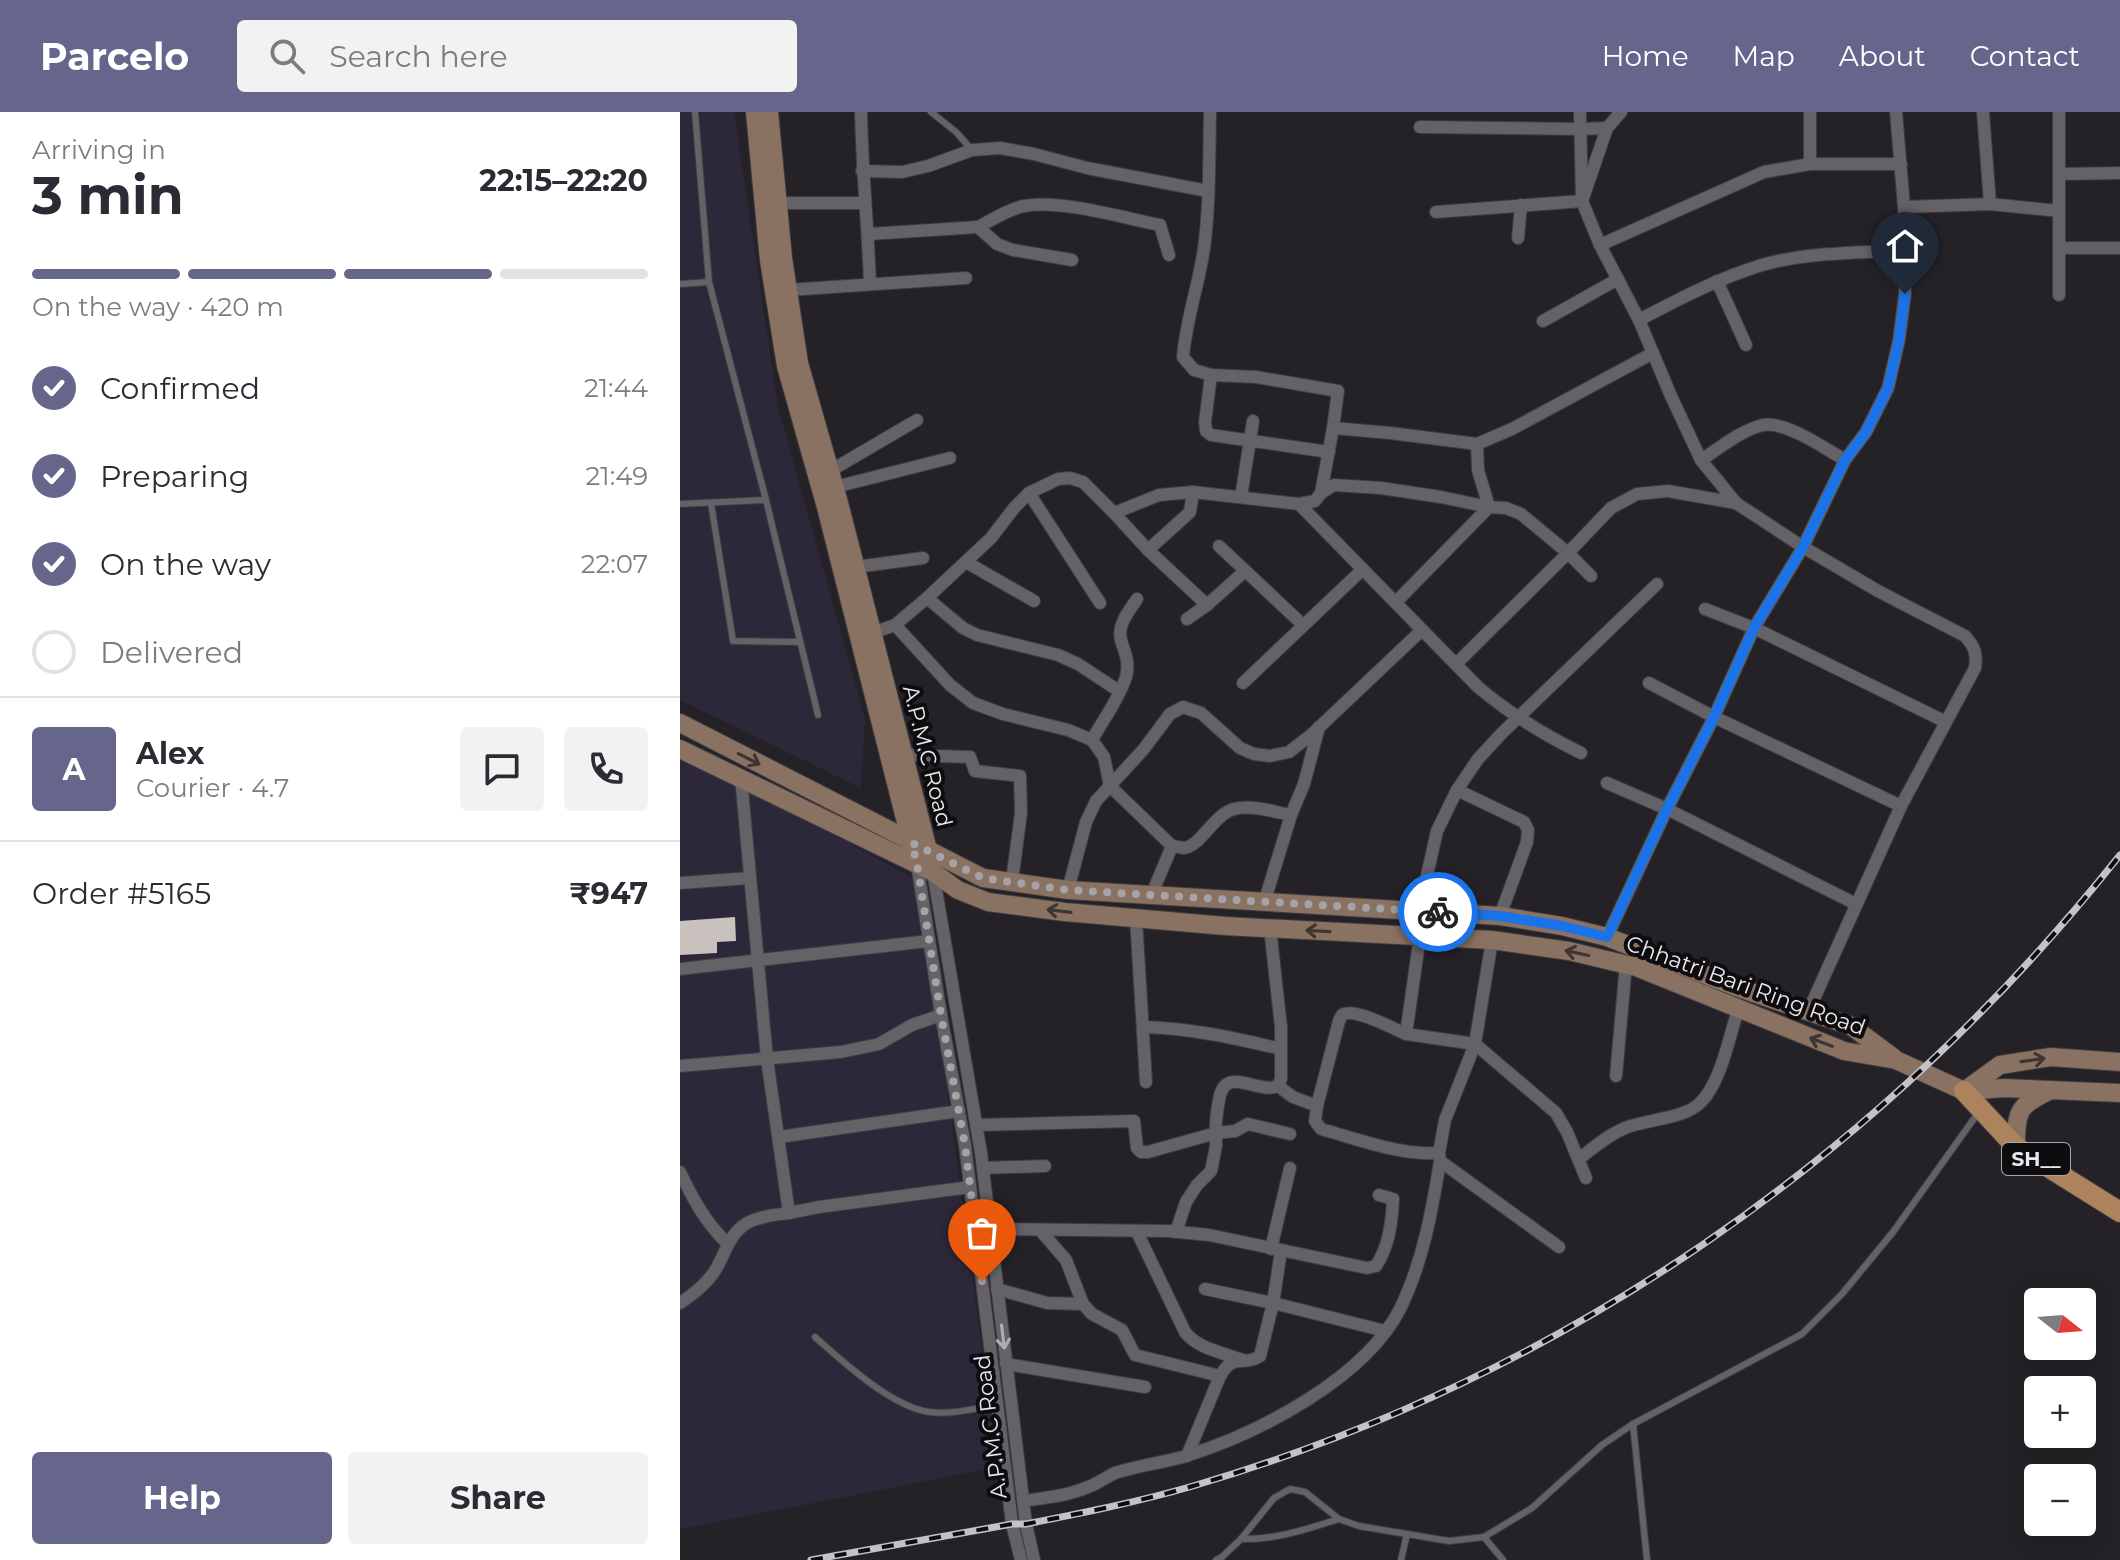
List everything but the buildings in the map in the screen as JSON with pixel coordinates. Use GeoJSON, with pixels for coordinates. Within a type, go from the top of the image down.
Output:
{"type":"FeatureCollection","features":[{"type":"Feature","properties":{"kind":"main road","name":"A.P.M.C Road"},"geometry":{"type":"LineString","coordinates":[[755,112],[769,260],[786,366],[922,858]]}},
{"type":"Feature","properties":{"kind":"main road","name":"A.P.M.C Road"},"geometry":{"type":"LineString","coordinates":[[769,112],[799,363],[856,567],[903,755],[922,858]]}},
{"type":"Feature","properties":{"kind":"main road"},"geometry":{"type":"LineString","coordinates":[[680,723],[922,858],[983,878],[1068,890],[1500,916],[1562,926],[1607,937],[1739,988],[1851,1026],[1896,1060]]}},
{"type":"Feature","properties":{"kind":"main road","name":"Chhatri Bari Ring Road"},"geometry":{"type":"LineString","coordinates":[[680,749],[922,858],[958,890],[988,902],[1136,918],[1492,940],[1569,951],[1626,964],[1844,1051],[1896,1060],[1964,1091]]}},
{"type":"Feature","properties":{"kind":"main road"},"geometry":{"type":"LineString","coordinates":[[1964,1091],[2000,1065],[2051,1057],[2120,1062]]}},
{"type":"Feature","properties":{"kind":"main road"},"geometry":{"type":"LineString","coordinates":[[1964,1091],[2004,1088],[2120,1093]]}},
{"type":"Feature","properties":{"kind":"main road"},"geometry":{"type":"LineString","coordinates":[[2016,1147],[2016,1125],[2023,1106],[2054,1089]]}},
{"type":"Feature","properties":{"kind":"main road","name":"SH__"},"geometry":{"type":"LineString","coordinates":[[1964,1091],[2016,1147],[2120,1212]]}},
{"type":"Feature","properties":{"kind":"street"},"geometry":{"type":"LineString","coordinates":[[861,112],[870,284]]}},
{"type":"Feature","properties":{"kind":"street"},"geometry":{"type":"LineString","coordinates":[[1210,112],[1204,247],[1183,357],[1194,370],[1211,375],[1256,377],[1338,391],[1321,493]]}},
{"type":"Feature","properties":{"kind":"street"},"geometry":{"type":"LineString","coordinates":[[1580,112],[1582,201],[1701,460],[1736,503],[1878,591],[1965,636],[1977,656],[1975,668],[1901,806],[1808,1012]]}},
{"type":"Feature","properties":{"kind":"street"},"geometry":{"type":"LineString","coordinates":[[1582,201],[1607,128],[1621,112]]}},
{"type":"Feature","properties":{"kind":"street"},"geometry":{"type":"LineString","coordinates":[[1810,112],[1810,164]]}},
{"type":"Feature","properties":{"kind":"street"},"geometry":{"type":"LineString","coordinates":[[1607,937],[1754,628],[1803,547],[1845,460],[1866,432],[1888,388],[1905,294],[1904,207],[1896,112]]}},
{"type":"Feature","properties":{"kind":"street"},"geometry":{"type":"LineString","coordinates":[[1983,112],[1990,204]]}},
{"type":"Feature","properties":{"kind":"street"},"geometry":{"type":"LineString","coordinates":[[2059,112],[2059,295]]}},
{"type":"Feature","properties":{"kind":"street"},"geometry":{"type":"LineString","coordinates":[[1420,127],[1607,128]]}},
{"type":"Feature","properties":{"kind":"street"},"geometry":{"type":"LineString","coordinates":[[862,171],[902,172],[972,150],[1000,148],[1208,191]]}},
{"type":"Feature","properties":{"kind":"street"},"geometry":{"type":"LineString","coordinates":[[1600,245],[1764,172],[1810,164],[1901,164]]}},
{"type":"Feature","properties":{"kind":"street"},"geometry":{"type":"LineString","coordinates":[[2059,174],[2120,173]]}},
{"type":"Feature","properties":{"kind":"street"},"geometry":{"type":"LineString","coordinates":[[1436,212],[1582,201]]}},
{"type":"Feature","properties":{"kind":"street"},"geometry":{"type":"LineString","coordinates":[[778,203],[865,203]]}},
{"type":"Feature","properties":{"kind":"street"},"geometry":{"type":"LineString","coordinates":[[869,234],[978,227],[1020,206],[1041,203],[1160,225],[1169,255]]}},
{"type":"Feature","properties":{"kind":"street"},"geometry":{"type":"LineString","coordinates":[[1904,207],[1990,204],[2059,211]]}},
{"type":"Feature","properties":{"kind":"street"},"geometry":{"type":"LineString","coordinates":[[1518,238],[1521,205]]}},
{"type":"Feature","properties":{"kind":"street"},"geometry":{"type":"LineString","coordinates":[[978,227],[997,244],[1013,250],[1072,260]]}},
{"type":"Feature","properties":{"kind":"street"},"geometry":{"type":"LineString","coordinates":[[2060,248],[2120,248]]}},
{"type":"Feature","properties":{"kind":"street"},"geometry":{"type":"LineString","coordinates":[[1639,320],[1717,281],[1765,264],[1802,257],[1904,250]]}},
{"type":"Feature","properties":{"kind":"street"},"geometry":{"type":"LineString","coordinates":[[788,290],[966,278]]}},
{"type":"Feature","properties":{"kind":"street"},"geometry":{"type":"LineString","coordinates":[[1543,321],[1618,279]]}},
{"type":"Feature","properties":{"kind":"street"},"geometry":{"type":"LineString","coordinates":[[1717,281],[1746,345]]}},
{"type":"Feature","properties":{"kind":"street"},"geometry":{"type":"LineString","coordinates":[[1333,428],[1477,444],[1512,429],[1653,353]]}},
{"type":"Feature","properties":{"kind":"street"},"geometry":{"type":"LineString","coordinates":[[1211,375],[1206,431],[1217,437],[1329,452]]}},
{"type":"Feature","properties":{"kind":"street"},"geometry":{"type":"LineString","coordinates":[[832,479],[917,420]]}},
{"type":"Feature","properties":{"kind":"street"},"geometry":{"type":"LineString","coordinates":[[1241,497],[1253,421]]}},
{"type":"Feature","properties":{"kind":"street"},"geometry":{"type":"LineString","coordinates":[[1701,460],[1752,428],[1767,424],[1788,428],[1845,460]]}},
{"type":"Feature","properties":{"kind":"street"},"geometry":{"type":"LineString","coordinates":[[1477,444],[1478,470],[1489,507]]}},
{"type":"Feature","properties":{"kind":"street"},"geometry":{"type":"LineString","coordinates":[[832,479],[950,458]]}},
{"type":"Feature","properties":{"kind":"street"},"geometry":{"type":"LineString","coordinates":[[872,633],[895,625],[991,538],[1029,493],[1058,479],[1070,478],[1083,482],[1148,550],[1207,605]]}},
{"type":"Feature","properties":{"kind":"street"},"geometry":{"type":"LineString","coordinates":[[1114,513],[1159,495],[1193,492],[1299,504],[1315,501],[1334,485],[1381,488],[1506,508],[1521,514],[1591,576]]}},
{"type":"Feature","properties":{"kind":"street"},"geometry":{"type":"LineString","coordinates":[[1456,664],[1611,508],[1637,494],[1668,491],[1736,503]]}},
{"type":"Feature","properties":{"kind":"street"},"geometry":{"type":"LineString","coordinates":[[1148,550],[1190,512],[1193,492]]}},
{"type":"Feature","properties":{"kind":"street"},"geometry":{"type":"LineString","coordinates":[[1029,493],[1100,603]]}},
{"type":"Feature","properties":{"kind":"street"},"geometry":{"type":"LineString","coordinates":[[1299,504],[1491,698],[1544,735],[1581,753]]}},
{"type":"Feature","properties":{"kind":"street"},"geometry":{"type":"LineString","coordinates":[[1396,602],[1489,507]]}},
{"type":"Feature","properties":{"kind":"street"},"geometry":{"type":"LineString","coordinates":[[1219,546],[1303,625]]}},
{"type":"Feature","properties":{"kind":"street"},"geometry":{"type":"LineString","coordinates":[[856,567],[923,558]]}},
{"type":"Feature","properties":{"kind":"street"},"geometry":{"type":"LineString","coordinates":[[966,562],[1034,601]]}},
{"type":"Feature","properties":{"kind":"street"},"geometry":{"type":"LineString","coordinates":[[1243,683],[1363,569]]}},
{"type":"Feature","properties":{"kind":"street"},"geometry":{"type":"LineString","coordinates":[[1187,619],[1245,571]]}},
{"type":"Feature","properties":{"kind":"street"},"geometry":{"type":"LineString","coordinates":[[1419,911],[1437,831],[1457,790],[1478,759],[1657,584]]}},
{"type":"Feature","properties":{"kind":"street"},"geometry":{"type":"LineString","coordinates":[[927,598],[963,628],[977,635],[1058,655],[1078,664],[1119,691]]}},
{"type":"Feature","properties":{"kind":"street"},"geometry":{"type":"LineString","coordinates":[[1092,740],[1125,678],[1128,662],[1121,630],[1124,618],[1137,599]]}},
{"type":"Feature","properties":{"kind":"street"},"geometry":{"type":"LineString","coordinates":[[1705,609],[1754,628],[1946,722]]}},
{"type":"Feature","properties":{"kind":"street"},"geometry":{"type":"LineString","coordinates":[[895,625],[950,685],[973,703],[1068,730],[1092,740],[1104,757],[1110,786],[1172,846],[1184,848],[1195,844],[1214,821],[1234,809],[1251,808],[1291,815]]}},
{"type":"Feature","properties":{"kind":"street"},"geometry":{"type":"LineString","coordinates":[[1068,890],[1086,822],[1096,801],[1143,750],[1170,714],[1183,707],[1201,713],[1240,748],[1254,754],[1270,756],[1289,752],[1422,630]]}},
{"type":"Feature","properties":{"kind":"street"},"geometry":{"type":"LineString","coordinates":[[1649,683],[1901,806]]}},
{"type":"Feature","properties":{"kind":"street"},"geometry":{"type":"LineString","coordinates":[[1264,903],[1291,815],[1304,784],[1319,727]]}},
{"type":"Feature","properties":{"kind":"street"},"geometry":{"type":"LineString","coordinates":[[903,755],[970,757],[975,771],[1020,776],[1021,813],[1012,881]]}},
{"type":"Feature","properties":{"kind":"street"},"geometry":{"type":"LineString","coordinates":[[741,778],[767,1059],[789,1213]]}},
{"type":"Feature","properties":{"kind":"street"},"geometry":{"type":"LineString","coordinates":[[1607,783],[1667,809],[1856,904]]}},
{"type":"Feature","properties":{"kind":"street"},"geometry":{"type":"LineString","coordinates":[[1457,790],[1524,822],[1528,830],[1527,842],[1500,916]]}},
{"type":"Feature","properties":{"kind":"street"},"geometry":{"type":"LineString","coordinates":[[1151,896],[1172,846]]}},
{"type":"Feature","properties":{"kind":"street","name":"A.P.M.C Road"},"geometry":{"type":"LineString","coordinates":[[922,858],[929,941],[959,1111],[1012,1524],[1021,1560]]}},
{"type":"Feature","properties":{"kind":"street","name":"A.P.M.C Road"},"geometry":{"type":"LineString","coordinates":[[922,858],[983,1168],[1023,1501],[1034,1560]]}},
{"type":"Feature","properties":{"kind":"street"},"geometry":{"type":"LineString","coordinates":[[680,883],[750,878]]}},
{"type":"Feature","properties":{"kind":"street"},"geometry":{"type":"LineString","coordinates":[[1136,918],[1146,1082]]}},
{"type":"Feature","properties":{"kind":"street"},"geometry":{"type":"LineString","coordinates":[[1176,1232],[1186,1202],[1211,1171],[1220,1092],[1225,1084],[1234,1081],[1272,1089],[1278,1086],[1281,1079],[1279,1004],[1270,928]]}},
{"type":"Feature","properties":{"kind":"street"},"geometry":{"type":"LineString","coordinates":[[1406,1034],[1420,936]]}},
{"type":"Feature","properties":{"kind":"street"},"geometry":{"type":"LineString","coordinates":[[1023,1501],[1062,1496],[1114,1474],[1187,1456],[1258,1427],[1347,1373],[1376,1345],[1399,1310],[1423,1250],[1445,1120],[1475,1044],[1492,940]]}},
{"type":"Feature","properties":{"kind":"street"},"geometry":{"type":"LineString","coordinates":[[680,969],[929,941]]}},
{"type":"Feature","properties":{"kind":"street"},"geometry":{"type":"LineString","coordinates":[[1616,1076],[1626,964]]}},
{"type":"Feature","properties":{"kind":"street"},"geometry":{"type":"LineString","coordinates":[[1579,1159],[1622,1129],[1688,1112],[1701,1103],[1719,1070],[1738,1010]]}},
{"type":"Feature","properties":{"kind":"street"},"geometry":{"type":"LineString","coordinates":[[1559,1247],[1440,1157],[1321,1129],[1317,1125],[1317,1106],[1342,1016],[1349,1013],[1369,1017],[1406,1034],[1475,1044],[1556,1113],[1586,1178]]}},
{"type":"Feature","properties":{"kind":"street"},"geometry":{"type":"LineString","coordinates":[[680,1059],[680,1066],[841,1052],[879,1044],[912,1025],[941,1015]]}},
{"type":"Feature","properties":{"kind":"street"},"geometry":{"type":"LineString","coordinates":[[1143,1027],[1213,1034],[1281,1049]]}},
{"type":"Feature","properties":{"kind":"street"},"geometry":{"type":"LineString","coordinates":[[1278,1086],[1293,1097],[1317,1106]]}},
{"type":"Feature","properties":{"kind":"street"},"geometry":{"type":"LineString","coordinates":[[779,1137],[959,1111]]}},
{"type":"Feature","properties":{"kind":"street"},"geometry":{"type":"LineString","coordinates":[[976,1125],[1134,1121],[1137,1148],[1141,1152],[1235,1131],[1248,1124],[1290,1134]]}},
{"type":"Feature","properties":{"kind":"street"},"geometry":{"type":"LineString","coordinates":[[983,1168],[1045,1166]]}},
{"type":"Feature","properties":{"kind":"street"},"geometry":{"type":"LineString","coordinates":[[1187,1456],[1226,1366],[1232,1361],[1254,1360],[1260,1356],[1273,1303],[1276,1250],[1290,1168]]}},
{"type":"Feature","properties":{"kind":"street"},"geometry":{"type":"LineString","coordinates":[[680,1172],[695,1205],[712,1229],[727,1243]]}},
{"type":"Feature","properties":{"kind":"street"},"geometry":{"type":"LineString","coordinates":[[680,1303],[699,1290],[716,1269],[727,1243],[745,1224],[759,1218],[970,1187]]}},
{"type":"Feature","properties":{"kind":"street"},"geometry":{"type":"LineString","coordinates":[[990,1229],[1209,1235],[1367,1268],[1376,1266],[1381,1259],[1391,1224],[1393,1199],[1379,1195]]}},
{"type":"Feature","properties":{"kind":"street"},"geometry":{"type":"LineString","coordinates":[[1040,1230],[1066,1260],[1083,1304],[1092,1314],[1122,1330],[1135,1355],[1220,1376]]}},
{"type":"Feature","properties":{"kind":"street"},"geometry":{"type":"LineString","coordinates":[[1137,1232],[1190,1339],[1244,1360]]}},
{"type":"Feature","properties":{"kind":"street"},"geometry":{"type":"LineString","coordinates":[[997,1289],[1047,1303],[1083,1304]]}},
{"type":"Feature","properties":{"kind":"street"},"geometry":{"type":"LineString","coordinates":[[1205,1289],[1385,1331]]}},
{"type":"Feature","properties":{"kind":"street"},"geometry":{"type":"LineString","coordinates":[[1006,1364],[1145,1387]]}},
{"type":"Feature","properties":{"kind":"lane"},"geometry":{"type":"LineString","coordinates":[[695,112],[709,282],[818,715]]}},
{"type":"Feature","properties":{"kind":"lane"},"geometry":{"type":"LineString","coordinates":[[931,112],[972,150]]}},
{"type":"Feature","properties":{"kind":"lane"},"geometry":{"type":"LineString","coordinates":[[680,284],[709,282]]}},
{"type":"Feature","properties":{"kind":"lane"},"geometry":{"type":"LineString","coordinates":[[680,504],[766,500]]}},
{"type":"Feature","properties":{"kind":"lane"},"geometry":{"type":"LineString","coordinates":[[711,503],[733,641],[799,642]]}},
{"type":"Feature","properties":{"kind":"lane"},"geometry":{"type":"LineString","coordinates":[[1216,1560],[1241,1539],[1274,1498],[1290,1489],[1305,1492],[1339,1519],[1359,1526],[1449,1541],[1484,1537],[1532,1508],[1602,1445],[1633,1424],[1802,1334],[1842,1294],[1893,1232],[1981,1109]]}},
{"type":"Feature","properties":{"kind":"lane"},"geometry":{"type":"LineString","coordinates":[[815,1337],[875,1385],[913,1408],[946,1413],[997,1405]]}},
{"type":"Feature","properties":{"kind":"lane"},"geometry":{"type":"LineString","coordinates":[[1633,1424],[1647,1560]]}},
{"type":"Feature","properties":{"kind":"lane"},"geometry":{"type":"LineString","coordinates":[[1241,1539],[1277,1536],[1339,1519]]}},
{"type":"Feature","properties":{"kind":"lane"},"geometry":{"type":"LineString","coordinates":[[1401,1560],[1407,1534]]}},
{"type":"Feature","properties":{"kind":"lane"},"geometry":{"type":"LineString","coordinates":[[1484,1537],[1503,1560]]}},
{"type":"Feature","properties":{"kind":"shaded area"},"geometry":{"type":"Polygon","coordinates":[[[680,112],[734,112],[778,407],[865,719],[861,788],[680,700],[680,112]]]}},
{"type":"Feature","properties":{"kind":"shaded area"},"geometry":{"type":"Polygon","coordinates":[[[680,756],[765,797],[919,881],[998,1467],[680,1529],[680,756]]]}},
{"type":"Feature","properties":{"kind":"railway"},"geometry":{"type":"LineString","coordinates":[[811,1560],[1026,1524],[1193,1486],[1329,1440],[1460,1384],[1585,1318],[1705,1243],[1819,1158],[1926,1065],[2027,964],[2120,855]]}},
{"type":"Feature","properties":{"kind":"way so far"},"geometry":{"type":"LineString","coordinates":[[982,1281],[965,1145],[912,843],[983,878],[1068,890],[1438,912]]}},
{"type":"Feature","properties":{"kind":"route"},"geometry":{"type":"LineString","coordinates":[[1438,912],[1500,916],[1607,937],[1754,628],[1803,547],[1845,460],[1866,432],[1888,388],[1905,294]]}}]}
